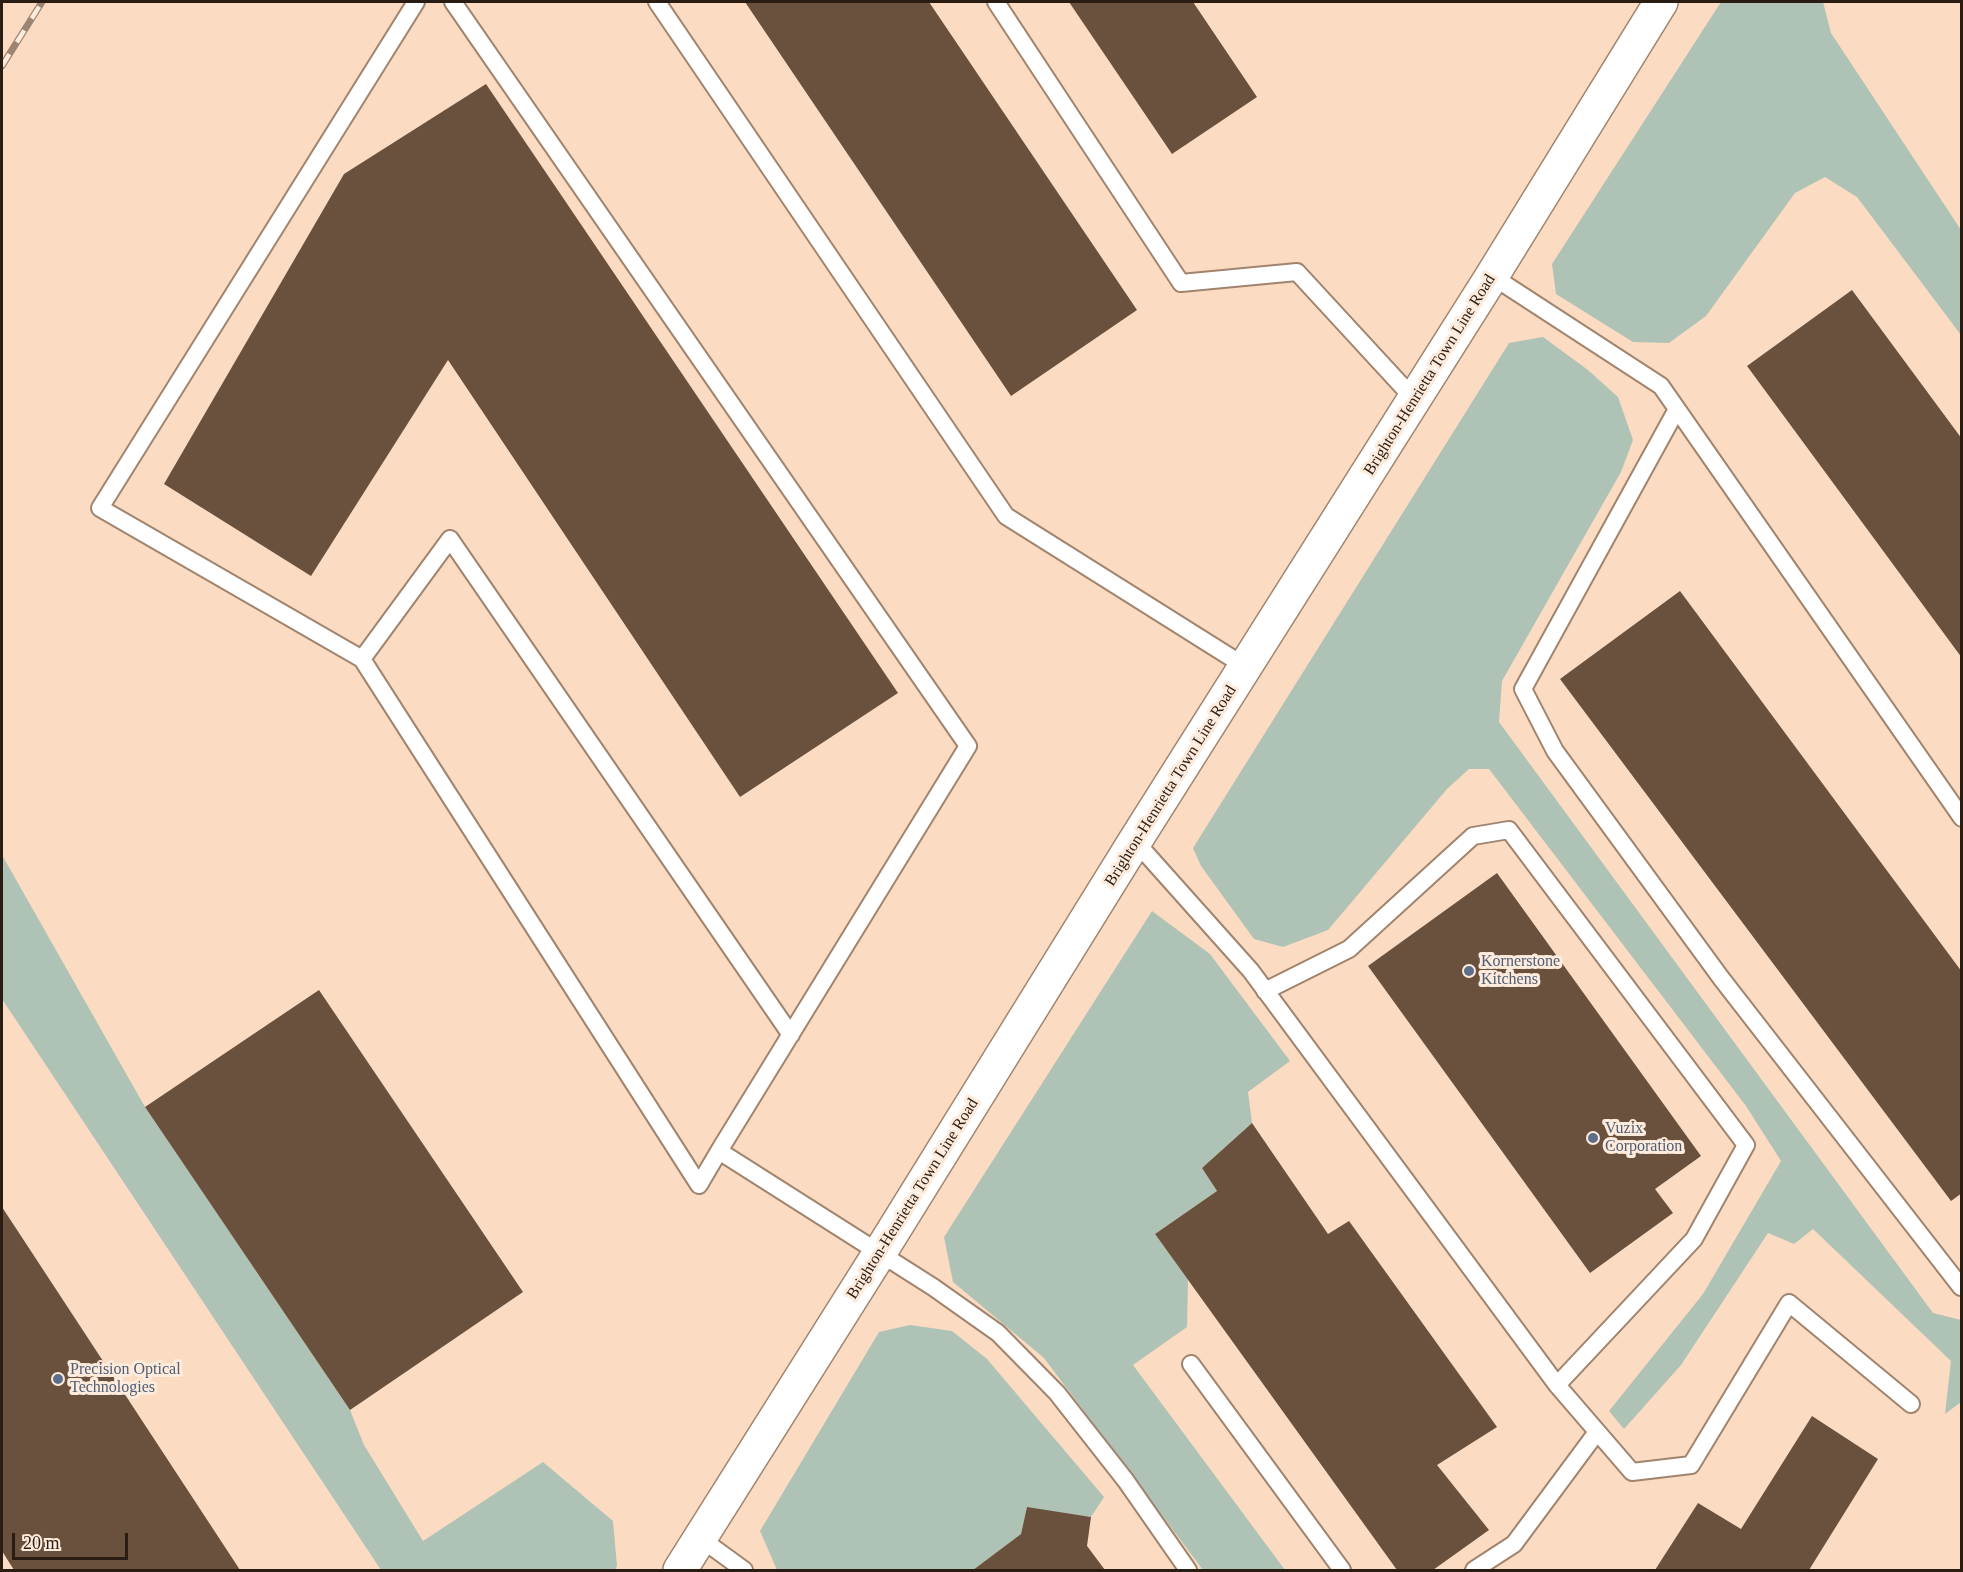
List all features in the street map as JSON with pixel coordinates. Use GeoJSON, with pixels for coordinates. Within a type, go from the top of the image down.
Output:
{"type":"FeatureCollection","features":[{"type":"Feature","properties":{"kind":"street","name":"Brighton-Henrietta Town Line Road"},"geometry":{"type":"LineString","coordinates":[[680,1570],[1492,276],[1661,2]]}},
{"type":"Feature","properties":{"kind":"lane"},"geometry":{"type":"LineString","coordinates":[[416,2],[100,508],[362,659],[699,1185],[968,746],[453,2]]}},
{"type":"Feature","properties":{"kind":"lane"},"geometry":{"type":"LineString","coordinates":[[657,2],[1006,516],[1246,667]]}},
{"type":"Feature","properties":{"kind":"lane"},"geometry":{"type":"LineString","coordinates":[[996,2],[1181,284],[1297,272],[1414,399]]}},
{"type":"Feature","properties":{"kind":"lane"},"geometry":{"type":"LineString","coordinates":[[1492,276],[1661,386],[1962,818]]}},
{"type":"Feature","properties":{"kind":"lane"},"geometry":{"type":"LineString","coordinates":[[1677,409],[1523,689],[1555,751],[1721,978],[1961,1287]]}},
{"type":"Feature","properties":{"kind":"lane"},"geometry":{"type":"LineString","coordinates":[[362,659],[450,539],[791,1035]]}},
{"type":"Feature","properties":{"kind":"lane"},"geometry":{"type":"LineString","coordinates":[[1265,991],[1349,948],[1473,836],[1509,830],[1746,1145],[1694,1239],[1557,1386]]}},
{"type":"Feature","properties":{"kind":"lane"},"geometry":{"type":"LineString","coordinates":[[1136,841],[1251,971],[1557,1386],[1632,1472],[1691,1465],[1789,1303],[1911,1404]]}},
{"type":"Feature","properties":{"kind":"lane"},"geometry":{"type":"LineString","coordinates":[[719,1151],[933,1287],[998,1333],[1057,1393],[1126,1481],[1188,1570]]}},
{"type":"Feature","properties":{"kind":"lane"},"geometry":{"type":"LineString","coordinates":[[1191,1364],[1342,1570]]}},
{"type":"Feature","properties":{"kind":"lane"},"geometry":{"type":"LineString","coordinates":[[1474,1570],[1514,1544],[1596,1432]]}},
{"type":"Feature","properties":{"kind":"lane"},"geometry":{"type":"LineString","coordinates":[[700,1538],[744,1570]]}},
{"type":"Feature","properties":{"kind":"green space"},"geometry":{"type":"Polygon","coordinates":[[[1721,2],[1823,2],[1831,33],[1961,230],[1961,335],[1857,197],[1825,177],[1795,193],[1706,316],[1669,343],[1633,342],[1556,294],[1552,264],[1721,2]]]}},
{"type":"Feature","properties":{"kind":"green space"},"geometry":{"type":"Polygon","coordinates":[[[1543,337],[1588,370],[1618,397],[1633,440],[1621,472],[1502,681],[1499,722],[1933,1313],[1961,1320],[1961,1402],[1945,1414],[1951,1361],[1813,1229],[1794,1244],[1768,1233],[1681,1365],[1624,1429],[1609,1411],[1703,1294],[1781,1161],[1746,1106],[1489,769],[1469,769],[1447,789],[1328,930],[1283,947],[1254,939],[1201,866],[1193,848],[1509,343],[1543,337]]]}},
{"type":"Feature","properties":{"kind":"green space"},"geometry":{"type":"Polygon","coordinates":[[[2,855],[145,1107],[350,1410],[364,1445],[423,1541],[543,1462],[613,1521],[617,1566],[615,1570],[381,1570],[2,999],[2,855]]]}},
{"type":"Feature","properties":{"kind":"green space"},"geometry":{"type":"Polygon","coordinates":[[[1152,911],[1210,954],[1290,1061],[1248,1092],[1252,1123],[1202,1168],[1217,1191],[1155,1234],[1188,1280],[1187,1327],[1133,1365],[1285,1570],[1203,1570],[1044,1358],[953,1282],[944,1237],[1152,911]]]}},
{"type":"Feature","properties":{"kind":"green space"},"geometry":{"type":"Polygon","coordinates":[[[910,1325],[952,1331],[987,1359],[1104,1497],[1091,1517],[1027,1508],[1021,1534],[973,1570],[777,1570],[760,1531],[879,1332],[910,1325]]]}},
{"type":"Feature","properties":{"kind":"building"},"geometry":{"type":"Polygon","coordinates":[[[745,2],[929,2],[1137,310],[1011,396],[745,2]]]}},
{"type":"Feature","properties":{"kind":"building"},"geometry":{"type":"Polygon","coordinates":[[[1069,2],[1193,2],[1257,97],[1172,154],[1069,2]]]}},
{"type":"Feature","properties":{"kind":"building"},"geometry":{"type":"Polygon","coordinates":[[[486,84],[898,693],[740,797],[448,360],[311,576],[164,484],[344,174],[486,84]]]}},
{"type":"Feature","properties":{"kind":"building"},"geometry":{"type":"Polygon","coordinates":[[[1852,290],[1962,439],[1962,658],[1747,366],[1852,290]]]}},
{"type":"Feature","properties":{"kind":"building"},"geometry":{"type":"Polygon","coordinates":[[[1680,591],[1962,972],[1962,1193],[1951,1201],[1560,679],[1680,591]]]}},
{"type":"Feature","properties":{"kind":"building"},"geometry":{"type":"Polygon","coordinates":[[[1497,873],[1701,1156],[1655,1189],[1673,1213],[1590,1273],[1368,966],[1497,873]]]}},
{"type":"Feature","properties":{"kind":"building"},"geometry":{"type":"Polygon","coordinates":[[[319,990],[523,1292],[350,1410],[145,1107],[319,990]]]}},
{"type":"Feature","properties":{"kind":"building"},"geometry":{"type":"Polygon","coordinates":[[[1252,1123],[1328,1234],[1349,1221],[1497,1427],[1437,1465],[1489,1530],[1433,1570],[1397,1570],[1155,1234],[1217,1191],[1202,1168],[1252,1123]]]}},
{"type":"Feature","properties":{"kind":"building","name":"Precision Optical Technologies"},"geometry":{"type":"Polygon","coordinates":[[[2,1207],[240,1570],[14,1570],[2,1551],[2,1207]]]}},
{"type":"Feature","properties":{"kind":"building"},"geometry":{"type":"Polygon","coordinates":[[[1812,1416],[1878,1459],[1809,1570],[1655,1570],[1698,1503],[1741,1529],[1812,1416]]]}},
{"type":"Feature","properties":{"kind":"building"},"geometry":{"type":"Polygon","coordinates":[[[1027,1507],[1091,1517],[1087,1546],[1105,1570],[973,1570],[1021,1534],[1027,1507]]]}},
{"type":"Feature","properties":{"kind":"railway"},"geometry":{"type":"LineString","coordinates":[[2,66],[42,2]]}},
{"type":"Feature","properties":{"kind":"place","name":"Kornerstone Kitchens"},"geometry":{"type":"Point","coordinates":[1469,971]}},
{"type":"Feature","properties":{"kind":"place","name":"Vuzix Corporation"},"geometry":{"type":"Point","coordinates":[1593,1138]}},
{"type":"Feature","properties":{"kind":"place","name":"Precision Optical Technologies"},"geometry":{"type":"Point","coordinates":[58,1379]}}]}
